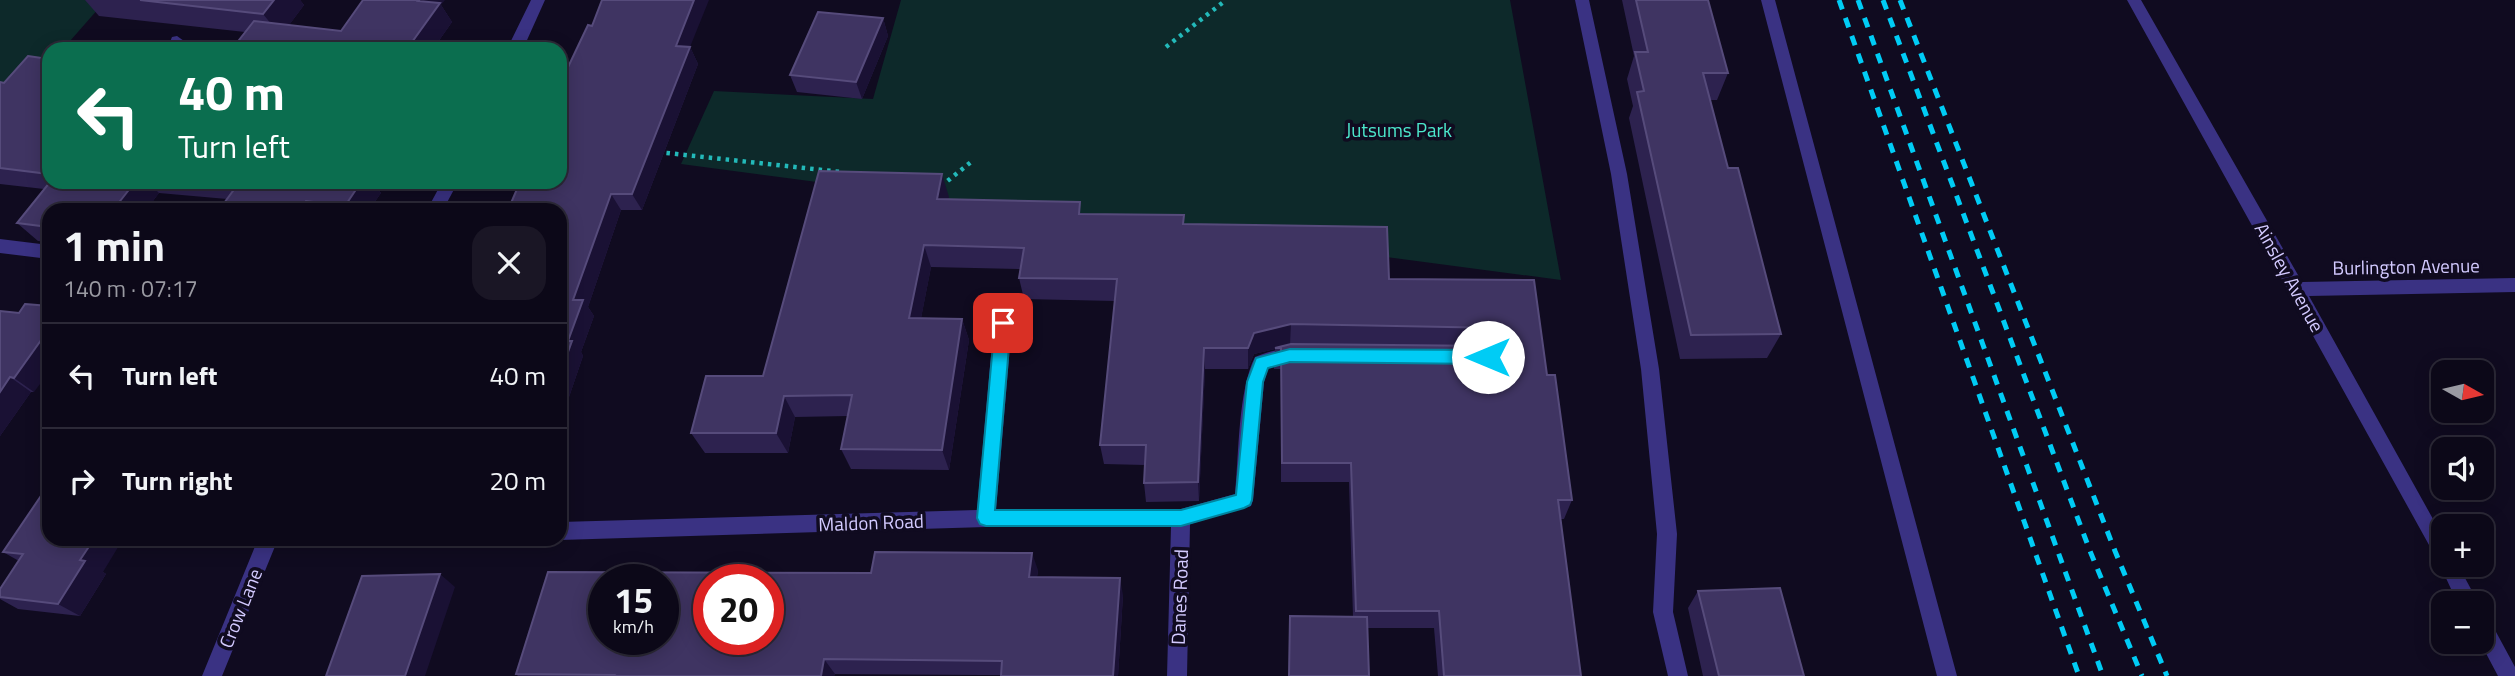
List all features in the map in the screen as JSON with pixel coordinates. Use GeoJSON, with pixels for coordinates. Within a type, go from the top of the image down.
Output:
{"type":"FeatureCollection","features":[{"type":"Feature","properties":{"kind":"street"},"geometry":{"type":"LineString","coordinates":[[519,42],[538,0]]}},
{"type":"Feature","properties":{"kind":"street"},"geometry":{"type":"LineString","coordinates":[[1582,0],[1619,174],[1650,369],[1667,534],[1663,612],[1678,676]]}},
{"type":"Feature","properties":{"kind":"street"},"geometry":{"type":"LineString","coordinates":[[1768,0],[1947,676]]}},
{"type":"Feature","properties":{"kind":"street","name":"Ainsley Avenue"},"geometry":{"type":"LineString","coordinates":[[2134,0],[2431,534]]}},
{"type":"Feature","properties":{"kind":"street"},"geometry":{"type":"LineString","coordinates":[[0,246],[42,251]]}},
{"type":"Feature","properties":{"kind":"street","name":"Burlington Avenue"},"geometry":{"type":"LineString","coordinates":[[2297,289],[2515,285]]}},
{"type":"Feature","properties":{"kind":"street"},"geometry":{"type":"LineString","coordinates":[[986,518],[1003,323]]}},
{"type":"Feature","properties":{"kind":"street","name":"Maldon Road"},"geometry":{"type":"LineString","coordinates":[[567,530],[986,518],[1181,518],[1244,500],[1255,382],[1261,362],[1290,355],[1317,356]]}},
{"type":"Feature","properties":{"kind":"street","name":"Danes Road"},"geometry":{"type":"LineString","coordinates":[[1177,676],[1181,518]]}},
{"type":"Feature","properties":{"kind":"street","name":"Crow Lane"},"geometry":{"type":"LineString","coordinates":[[212,676],[265,546]]}},
{"type":"Feature","properties":{"kind":"street"},"geometry":{"type":"LineString","coordinates":[[2494,648],[2509,676]]}},
{"type":"Feature","properties":{"kind":"path"},"geometry":{"type":"LineString","coordinates":[[1166,47],[1226,0]]}},
{"type":"Feature","properties":{"kind":"path"},"geometry":{"type":"LineString","coordinates":[[656,152],[849,173]]}},
{"type":"Feature","properties":{"kind":"path"},"geometry":{"type":"LineString","coordinates":[[931,181],[945,183],[971,162]]}},
{"type":"Feature","properties":{"kind":"green space"},"geometry":{"type":"Polygon","coordinates":[[[0,0],[106,0],[69,42],[42,42],[42,70],[0,96],[0,0]]]}},
{"type":"Feature","properties":{"kind":"green space","name":"Jutsums Park"},"geometry":{"type":"Polygon","coordinates":[[[901,0],[1510,0],[1561,280],[681,164],[714,91],[873,99],[901,0]]]}},
{"type":"Feature","properties":{"kind":"building"},"geometry":{"type":"Polygon","coordinates":[[[140,0],[274,0],[263,14],[140,0]]]}},
{"type":"Feature","properties":{"kind":"building"},"geometry":{"type":"Polygon","coordinates":[[[363,0],[419,0],[440,3],[412,42],[238,42],[254,21],[341,31],[363,0]]]}},
{"type":"Feature","properties":{"kind":"building"},"geometry":{"type":"Polygon","coordinates":[[[602,0],[694,0],[676,46],[690,47],[632,194],[611,194],[573,300],[583,300],[568,341],[572,341],[567,355],[567,203],[511,203],[517,189],[567,189],[567,69],[588,25],[592,26],[602,0]]]}},
{"type":"Feature","properties":{"kind":"building"},"geometry":{"type":"Polygon","coordinates":[[[1636,0],[1708,0],[1728,73],[1703,73],[1728,168],[1738,168],[1781,334],[1691,335],[1637,92],[1644,91],[1635,52],[1648,52],[1636,0]]]}},
{"type":"Feature","properties":{"kind":"building"},"geometry":{"type":"Polygon","coordinates":[[[818,12],[883,18],[856,82],[790,75],[818,12]]]}},
{"type":"Feature","properties":{"kind":"building"},"geometry":{"type":"Polygon","coordinates":[[[28,56],[42,58],[42,173],[0,168],[0,82],[4,83],[28,56]]]}},
{"type":"Feature","properties":{"kind":"building"},"geometry":{"type":"Polygon","coordinates":[[[819,171],[942,174],[937,199],[1080,202],[1079,214],[1184,215],[1183,224],[1387,227],[1389,279],[1534,280],[1547,375],[1555,375],[1572,500],[1558,500],[1581,676],[1444,676],[1439,611],[1356,611],[1351,463],[1282,463],[1281,348],[1275,348],[1291,344],[1493,346],[1505,337],[1500,328],[1291,324],[1254,333],[1248,348],[1204,348],[1198,482],[1144,483],[1146,445],[1100,445],[1117,279],[1019,278],[1024,248],[924,245],[909,318],[962,319],[942,450],[841,449],[852,395],[784,396],[776,433],[691,433],[706,376],[763,376],[819,171]]]}},
{"type":"Feature","properties":{"kind":"building"},"geometry":{"type":"Polygon","coordinates":[[[44,189],[130,189],[118,203],[42,203],[42,226],[17,223],[44,189]]]}},
{"type":"Feature","properties":{"kind":"building"},"geometry":{"type":"Polygon","coordinates":[[[234,189],[356,189],[347,203],[224,203],[234,189]]]}},
{"type":"Feature","properties":{"kind":"building"},"geometry":{"type":"Polygon","coordinates":[[[25,304],[42,305],[42,339],[14,378],[10,377],[0,392],[0,311],[19,313],[25,304]]]}},
{"type":"Feature","properties":{"kind":"building"},"geometry":{"type":"Polygon","coordinates":[[[42,494],[42,546],[89,546],[80,560],[85,561],[58,604],[0,597],[0,589],[23,554],[3,552],[42,494]]]}},
{"type":"Feature","properties":{"kind":"building"},"geometry":{"type":"Polygon","coordinates":[[[875,552],[1032,553],[1029,577],[1120,578],[1113,676],[1001,676],[1002,661],[824,659],[821,676],[516,674],[548,572],[588,572],[588,655],[679,655],[679,572],[693,572],[693,655],[784,655],[784,573],[871,573],[875,552]]]}},
{"type":"Feature","properties":{"kind":"building"},"geometry":{"type":"Polygon","coordinates":[[[440,574],[405,676],[326,676],[362,576],[440,574]]]}},
{"type":"Feature","properties":{"kind":"building"},"geometry":{"type":"Polygon","coordinates":[[[1780,588],[1804,676],[1719,676],[1698,591],[1780,588]]]}},
{"type":"Feature","properties":{"kind":"building"},"geometry":{"type":"Polygon","coordinates":[[[1290,616],[1367,617],[1369,676],[1289,676],[1290,616]]]}},
{"type":"Feature","properties":{"kind":"railway"},"geometry":{"type":"LineString","coordinates":[[1839,0],[2079,676]]}},
{"type":"Feature","properties":{"kind":"railway"},"geometry":{"type":"LineString","coordinates":[[1858,0],[2103,676]]}},
{"type":"Feature","properties":{"kind":"railway"},"geometry":{"type":"LineString","coordinates":[[1883,0],[2090,551],[2142,676]]}},
{"type":"Feature","properties":{"kind":"railway"},"geometry":{"type":"LineString","coordinates":[[1900,0],[2115,551],[2167,676]]}},
{"type":"Feature","properties":{"kind":"route"},"geometry":{"type":"LineString","coordinates":[[1003,323],[986,518],[1181,518],[1244,500],[1255,382],[1261,362],[1290,355],[1488,357]]}}]}
